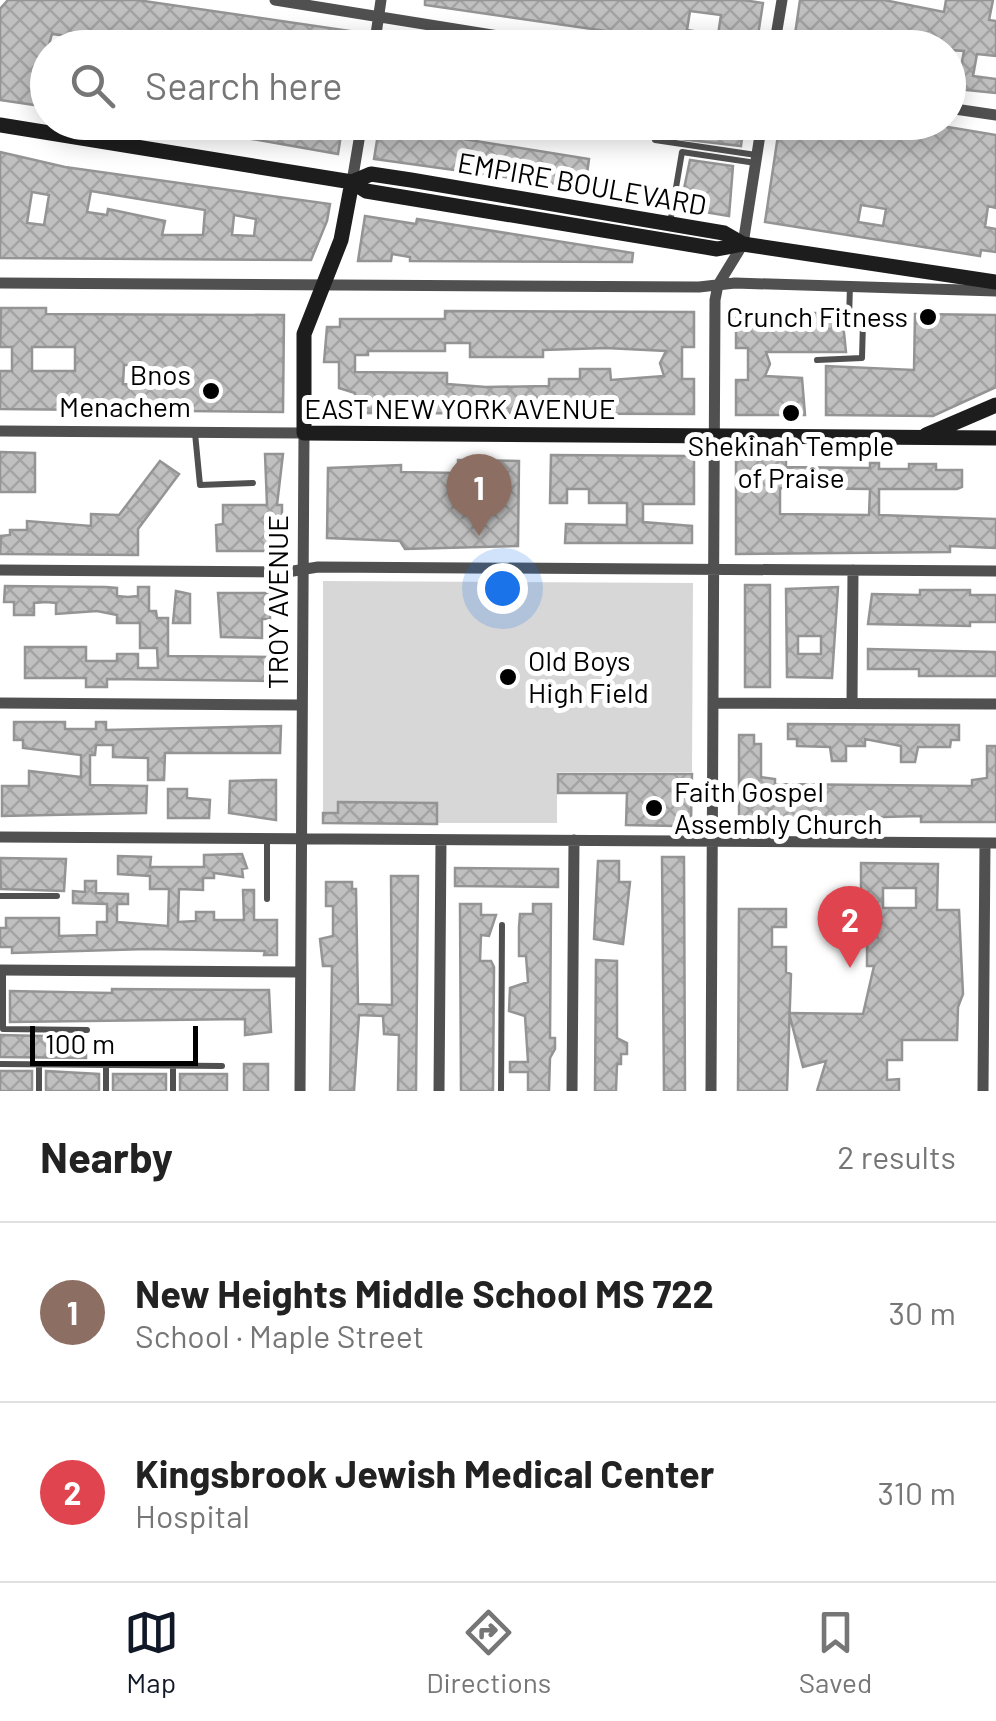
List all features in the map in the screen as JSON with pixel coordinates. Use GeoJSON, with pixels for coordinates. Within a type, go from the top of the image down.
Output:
{"type":"FeatureCollection","features":[{"type":"Feature","properties":{"kind":"main road","name":"EMPIRE BOULEVARD"},"geometry":{"type":"LineString","coordinates":[[0,126],[30,131]]}},
{"type":"Feature","properties":{"kind":"main road","name":"EMPIRE BOULEVARD"},"geometry":{"type":"LineString","coordinates":[[88,140],[352,182],[366,191],[717,249],[743,244],[996,282]]}},
{"type":"Feature","properties":{"kind":"main road","name":"EMPIRE BOULEVARD"},"geometry":{"type":"LineString","coordinates":[[352,182],[371,174],[724,233],[743,244]]}},
{"type":"Feature","properties":{"kind":"main road","name":"TROY AVENUE"},"geometry":{"type":"LineString","coordinates":[[304,433],[304,334],[341,240],[352,182]]}},
{"type":"Feature","properties":{"kind":"main road","name":"EAST NEW YORK AVENUE"},"geometry":{"type":"LineString","coordinates":[[919,438],[996,405]]}},
{"type":"Feature","properties":{"kind":"main road","name":"EAST NEW YORK AVENUE"},"geometry":{"type":"LineString","coordinates":[[304,433],[996,438]]}},
{"type":"Feature","properties":{"kind":"street"},"geometry":{"type":"LineString","coordinates":[[275,0],[463,30]]}},
{"type":"Feature","properties":{"kind":"street"},"geometry":{"type":"LineString","coordinates":[[376,30],[381,0]]}},
{"type":"Feature","properties":{"kind":"street"},"geometry":{"type":"LineString","coordinates":[[777,30],[782,0]]}},
{"type":"Feature","properties":{"kind":"street"},"geometry":{"type":"LineString","coordinates":[[966,111],[996,116]]}},
{"type":"Feature","properties":{"kind":"street","name":"TROY AVENUE"},"geometry":{"type":"LineString","coordinates":[[352,182],[359,140]]}},
{"type":"Feature","properties":{"kind":"street"},"geometry":{"type":"LineString","coordinates":[[711,1091],[718,285],[743,244],[760,140]]}},
{"type":"Feature","properties":{"kind":"street"},"geometry":{"type":"LineString","coordinates":[[0,283],[320,287],[850,284],[996,291]]}},
{"type":"Feature","properties":{"kind":"street","name":"EAST NEW YORK AVENUE"},"geometry":{"type":"LineString","coordinates":[[0,431],[304,433]]}},
{"type":"Feature","properties":{"kind":"street","name":"TROY AVENUE"},"geometry":{"type":"LineString","coordinates":[[300,1091],[304,433]]}},
{"type":"Feature","properties":{"kind":"street"},"geometry":{"type":"LineString","coordinates":[[0,570],[996,571]]}},
{"type":"Feature","properties":{"kind":"street"},"geometry":{"type":"LineString","coordinates":[[852,703],[853,570]]}},
{"type":"Feature","properties":{"kind":"street"},"geometry":{"type":"LineString","coordinates":[[0,703],[302,705]]}},
{"type":"Feature","properties":{"kind":"street"},"geometry":{"type":"LineString","coordinates":[[713,703],[996,704]]}},
{"type":"Feature","properties":{"kind":"street"},"geometry":{"type":"LineString","coordinates":[[0,837],[990,843],[984,1091]]}},
{"type":"Feature","properties":{"kind":"street"},"geometry":{"type":"LineString","coordinates":[[439,1091],[441,840]]}},
{"type":"Feature","properties":{"kind":"street"},"geometry":{"type":"LineString","coordinates":[[572,1091],[574,840]]}},
{"type":"Feature","properties":{"kind":"street"},"geometry":{"type":"LineString","coordinates":[[2,970],[300,972]]}},
{"type":"Feature","properties":{"kind":"lane"},"geometry":{"type":"LineString","coordinates":[[655,140],[757,159]]}},
{"type":"Feature","properties":{"kind":"lane"},"geometry":{"type":"LineString","coordinates":[[670,224],[682,152],[757,159]]}},
{"type":"Feature","properties":{"kind":"lane"},"geometry":{"type":"LineString","coordinates":[[817,360],[861,360],[863,324],[849,319],[850,284]]}},
{"type":"Feature","properties":{"kind":"lane"},"geometry":{"type":"LineString","coordinates":[[194,432],[200,485],[253,483]]}},
{"type":"Feature","properties":{"kind":"lane"},"geometry":{"type":"LineString","coordinates":[[266,899],[267,839]]}},
{"type":"Feature","properties":{"kind":"lane"},"geometry":{"type":"LineString","coordinates":[[0,896],[58,896]]}},
{"type":"Feature","properties":{"kind":"lane"},"geometry":{"type":"LineString","coordinates":[[501,1091],[502,926]]}},
{"type":"Feature","properties":{"kind":"lane"},"geometry":{"type":"LineString","coordinates":[[2,970],[3,1030],[87,1030]]}},
{"type":"Feature","properties":{"kind":"lane"},"geometry":{"type":"LineString","coordinates":[[1,1064],[222,1066]]}},
{"type":"Feature","properties":{"kind":"lane"},"geometry":{"type":"LineString","coordinates":[[39,1064],[39,1091]]}},
{"type":"Feature","properties":{"kind":"lane"},"geometry":{"type":"LineString","coordinates":[[106,1065],[106,1091]]}},
{"type":"Feature","properties":{"kind":"lane"},"geometry":{"type":"LineString","coordinates":[[173,1066],[173,1091]]}},
{"type":"Feature","properties":{"kind":"shaded area","name":"Old Boys High Field"},"geometry":{"type":"Polygon","coordinates":[[[323,581],[693,583],[692,772],[557,772],[557,823],[323,823],[323,581]]]}},
{"type":"Feature","properties":{"kind":"building"},"geometry":{"type":"Polygon","coordinates":[[[8,0],[137,0],[343,30],[30,30],[30,104],[0,100],[0,9],[8,0]]]}},
{"type":"Feature","properties":{"kind":"building"},"geometry":{"type":"Polygon","coordinates":[[[425,0],[763,3],[759,30],[719,30],[721,15],[690,11],[687,30],[599,30],[425,5],[425,0]]]}},
{"type":"Feature","properties":{"kind":"building"},"geometry":{"type":"Polygon","coordinates":[[[800,0],[884,0],[944,12],[946,0],[993,0],[989,20],[996,21],[996,56],[977,54],[973,76],[996,79],[996,93],[966,90],[966,30],[796,30],[800,0]]]}},
{"type":"Feature","properties":{"kind":"building"},"geometry":{"type":"Polygon","coordinates":[[[966,130],[996,135],[996,208],[988,206],[985,227],[996,229],[996,252],[981,250],[980,256],[765,222],[777,140],[966,140],[966,130]],[[861,205],[858,222],[883,226],[886,209],[861,205]]]}},
{"type":"Feature","properties":{"kind":"building"},"geometry":{"type":"Polygon","coordinates":[[[258,140],[340,140],[338,154],[258,140]]]}},
{"type":"Feature","properties":{"kind":"building"},"geometry":{"type":"Polygon","coordinates":[[[377,140],[470,140],[589,159],[585,188],[374,159],[377,140]]]}},
{"type":"Feature","properties":{"kind":"building"},"geometry":{"type":"Polygon","coordinates":[[[689,140],[742,140],[741,146],[689,140]]]}},
{"type":"Feature","properties":{"kind":"building"},"geometry":{"type":"Polygon","coordinates":[[[0,152],[65,167],[330,204],[311,260],[0,258],[0,152]],[[91,191],[87,212],[107,215],[108,209],[165,221],[162,235],[203,235],[205,210],[91,191]],[[32,192],[27,223],[44,225],[49,195],[32,192]],[[234,215],[232,235],[254,236],[256,219],[234,215]]]}},
{"type":"Feature","properties":{"kind":"building"},"geometry":{"type":"Polygon","coordinates":[[[690,160],[733,166],[729,216],[680,208],[690,160]]]}},
{"type":"Feature","properties":{"kind":"building"},"geometry":{"type":"Polygon","coordinates":[[[365,216],[416,224],[417,219],[633,253],[632,262],[410,261],[410,257],[392,254],[391,261],[358,261],[365,216]]]}},
{"type":"Feature","properties":{"kind":"building"},"geometry":{"type":"Polygon","coordinates":[[[1,308],[46,308],[46,314],[284,315],[283,412],[0,409],[0,371],[12,371],[12,347],[0,347],[1,308]],[[32,347],[32,371],[75,371],[75,347],[32,347]],[[124,365],[123,384],[145,385],[145,365],[124,365]]]}},
{"type":"Feature","properties":{"kind":"building"},"geometry":{"type":"Polygon","coordinates":[[[445,311],[694,312],[694,347],[682,347],[682,379],[694,379],[694,414],[354,413],[355,393],[339,388],[339,362],[324,362],[327,327],[340,327],[340,319],[445,319],[445,311]],[[445,343],[445,351],[368,351],[368,355],[355,355],[355,372],[447,373],[447,384],[486,387],[549,386],[549,379],[580,379],[580,369],[610,369],[611,380],[664,376],[660,363],[666,351],[606,348],[543,350],[543,357],[470,357],[470,343],[445,343]]]}},
{"type":"Feature","properties":{"kind":"building"},"geometry":{"type":"Polygon","coordinates":[[[736,313],[842,313],[846,352],[766,352],[770,364],[765,376],[802,378],[805,415],[736,415],[736,380],[748,380],[748,348],[736,348],[736,313]]]}},
{"type":"Feature","properties":{"kind":"building"},"geometry":{"type":"Polygon","coordinates":[[[915,314],[996,315],[996,387],[933,416],[826,415],[826,366],[914,370],[915,314]]]}},
{"type":"Feature","properties":{"kind":"building"},"geometry":{"type":"Polygon","coordinates":[[[0,452],[35,453],[35,492],[0,492],[0,452]]]}},
{"type":"Feature","properties":{"kind":"building"},"geometry":{"type":"Polygon","coordinates":[[[265,454],[283,454],[277,505],[282,505],[282,551],[217,551],[216,525],[223,524],[223,505],[267,505],[265,454]]]}},
{"type":"Feature","properties":{"kind":"building"},"geometry":{"type":"Polygon","coordinates":[[[551,455],[694,456],[694,504],[643,504],[643,522],[692,526],[692,543],[565,543],[566,524],[627,525],[627,503],[589,503],[589,489],[567,489],[567,503],[550,503],[551,455]]]}},
{"type":"Feature","properties":{"kind":"building"},"geometry":{"type":"Polygon","coordinates":[[[736,456],[786,456],[786,467],[870,468],[870,463],[879,463],[879,469],[936,464],[936,470],[962,470],[962,487],[957,489],[879,489],[879,515],[996,519],[996,548],[950,546],[950,552],[736,554],[736,456]],[[780,488],[780,514],[869,515],[870,489],[780,488]]]}},
{"type":"Feature","properties":{"kind":"building"},"geometry":{"type":"Polygon","coordinates":[[[458,460],[519,461],[518,546],[405,549],[400,541],[327,538],[328,468],[401,465],[401,472],[458,473],[458,460]]]}},
{"type":"Feature","properties":{"kind":"building"},"geometry":{"type":"Polygon","coordinates":[[[160,461],[179,474],[138,529],[138,555],[0,554],[1,536],[10,535],[10,530],[27,530],[27,521],[91,526],[91,514],[119,515],[160,461]]]}},
{"type":"Feature","properties":{"kind":"building"},"geometry":{"type":"Polygon","coordinates":[[[745,585],[770,585],[770,687],[745,687],[745,585]]]}},
{"type":"Feature","properties":{"kind":"building"},"geometry":{"type":"Polygon","coordinates":[[[5,586],[106,587],[117,588],[117,596],[128,597],[138,596],[138,587],[149,587],[149,611],[156,611],[157,618],[168,618],[168,656],[270,657],[270,681],[107,679],[107,687],[86,687],[86,678],[25,678],[25,647],[86,647],[86,661],[117,661],[117,654],[138,654],[138,668],[158,668],[157,648],[140,648],[140,623],[117,623],[117,615],[97,611],[56,614],[56,603],[46,602],[34,603],[34,615],[14,615],[14,602],[4,602],[5,586]]]}},
{"type":"Feature","properties":{"kind":"building"},"geometry":{"type":"Polygon","coordinates":[[[838,587],[832,678],[787,677],[786,589],[838,587]],[[798,636],[798,654],[821,654],[821,636],[798,636]]]}},
{"type":"Feature","properties":{"kind":"building"},"geometry":{"type":"Polygon","coordinates":[[[920,590],[970,590],[970,595],[996,595],[996,622],[970,622],[970,626],[868,624],[872,594],[920,595],[920,590]]]}},
{"type":"Feature","properties":{"kind":"building"},"geometry":{"type":"Polygon","coordinates":[[[176,591],[190,594],[190,623],[173,623],[176,591]]]}},
{"type":"Feature","properties":{"kind":"building"},"geometry":{"type":"Polygon","coordinates":[[[218,593],[281,593],[281,604],[270,604],[270,619],[262,619],[262,638],[221,637],[218,593]]]}},
{"type":"Feature","properties":{"kind":"building"},"geometry":{"type":"Polygon","coordinates":[[[868,649],[996,652],[996,676],[919,676],[919,669],[868,669],[868,649]]]}},
{"type":"Feature","properties":{"kind":"building"},"geometry":{"type":"Polygon","coordinates":[[[14,722],[65,722],[65,729],[96,729],[96,722],[106,722],[106,730],[281,726],[280,753],[165,753],[164,780],[148,780],[148,758],[113,757],[113,745],[96,745],[95,755],[90,755],[90,785],[147,786],[146,813],[2,816],[2,786],[29,786],[29,771],[81,777],[81,755],[23,748],[23,740],[14,740],[14,722]]]}},
{"type":"Feature","properties":{"kind":"building"},"geometry":{"type":"Polygon","coordinates":[[[788,724],[959,725],[959,740],[951,740],[950,747],[918,747],[915,762],[901,762],[901,746],[865,739],[865,746],[846,746],[846,761],[832,761],[830,747],[797,746],[797,739],[788,739],[788,724]]]}},
{"type":"Feature","properties":{"kind":"building"},"geometry":{"type":"Polygon","coordinates":[[[739,735],[754,735],[754,744],[761,744],[761,777],[775,779],[775,784],[972,786],[972,780],[987,778],[987,746],[996,746],[996,822],[921,822],[921,816],[739,821],[739,735]]]}},
{"type":"Feature","properties":{"kind":"building","name":"Faith Gospel Assembly Church"},"geometry":{"type":"Polygon","coordinates":[[[558,774],[692,774],[691,820],[675,820],[675,826],[626,825],[627,793],[558,793],[558,774]]]}},
{"type":"Feature","properties":{"kind":"building"},"geometry":{"type":"Polygon","coordinates":[[[276,780],[276,820],[229,813],[230,781],[276,780]]]}},
{"type":"Feature","properties":{"kind":"building"},"geometry":{"type":"Polygon","coordinates":[[[168,789],[187,789],[187,798],[210,800],[209,818],[168,818],[168,789]]]}},
{"type":"Feature","properties":{"kind":"building"},"geometry":{"type":"Polygon","coordinates":[[[338,802],[437,803],[437,824],[323,823],[323,813],[338,813],[338,802]]]}},
{"type":"Feature","properties":{"kind":"building"},"geometry":{"type":"Polygon","coordinates":[[[242,854],[247,868],[242,869],[243,877],[214,873],[214,878],[203,878],[203,890],[179,889],[178,922],[196,921],[196,912],[214,912],[214,920],[244,920],[243,890],[254,890],[254,920],[277,920],[277,955],[264,955],[265,951],[147,949],[12,953],[12,947],[0,947],[0,928],[6,928],[6,918],[59,918],[59,936],[97,935],[97,922],[107,922],[107,904],[73,903],[73,891],[85,892],[85,881],[96,881],[96,893],[128,894],[128,904],[117,904],[117,922],[168,926],[169,889],[150,889],[150,876],[118,874],[118,856],[151,857],[150,867],[204,867],[204,855],[242,854]]]}},
{"type":"Feature","properties":{"kind":"building"},"geometry":{"type":"Polygon","coordinates":[[[662,857],[684,857],[685,1091],[664,1091],[662,857]]]}},
{"type":"Feature","properties":{"kind":"building"},"geometry":{"type":"Polygon","coordinates":[[[0,858],[66,859],[64,891],[1,889],[0,858]]]}},
{"type":"Feature","properties":{"kind":"building"},"geometry":{"type":"Polygon","coordinates":[[[598,861],[619,861],[619,882],[630,882],[623,944],[594,939],[598,861]]]}},
{"type":"Feature","properties":{"kind":"building"},"geometry":{"type":"Polygon","coordinates":[[[861,863],[938,864],[937,910],[959,910],[963,994],[958,1007],[957,1040],[902,1040],[902,1060],[887,1060],[887,1080],[899,1079],[899,1091],[817,1091],[826,1061],[803,1067],[789,1013],[863,1014],[874,966],[867,966],[867,899],[861,899],[861,863]],[[883,888],[883,908],[916,908],[916,888],[883,888]]]}},
{"type":"Feature","properties":{"kind":"building"},"geometry":{"type":"Polygon","coordinates":[[[455,868],[558,869],[558,887],[455,886],[455,868]]]}},
{"type":"Feature","properties":{"kind":"building"},"geometry":{"type":"Polygon","coordinates":[[[391,876],[418,876],[416,1091],[398,1091],[399,1035],[384,1034],[383,1016],[359,1015],[354,1091],[330,1091],[332,966],[323,966],[320,939],[333,936],[333,906],[326,906],[326,882],[352,882],[352,889],[356,889],[358,1004],[392,1005],[391,876]]]}},
{"type":"Feature","properties":{"kind":"building"},"geometry":{"type":"Polygon","coordinates":[[[460,904],[481,904],[481,915],[496,915],[489,936],[481,935],[480,961],[491,961],[494,967],[493,1091],[461,1091],[460,904]]]}},
{"type":"Feature","properties":{"kind":"building"},"geometry":{"type":"Polygon","coordinates":[[[533,904],[551,904],[550,1038],[555,1038],[555,1049],[550,1058],[549,1091],[528,1091],[528,1072],[510,1072],[510,1062],[528,1062],[525,1016],[509,1011],[510,988],[528,982],[526,956],[519,956],[519,927],[520,914],[533,914],[533,904]]]}},
{"type":"Feature","properties":{"kind":"building"},"geometry":{"type":"Polygon","coordinates":[[[739,909],[786,909],[786,927],[772,927],[772,947],[786,947],[786,972],[791,974],[787,1091],[738,1091],[739,909]]]}},
{"type":"Feature","properties":{"kind":"building"},"geometry":{"type":"Polygon","coordinates":[[[596,960],[617,961],[617,1038],[627,1043],[627,1054],[621,1054],[621,1064],[617,1064],[616,1091],[595,1091],[596,960]]]}},
{"type":"Feature","properties":{"kind":"building"},"geometry":{"type":"Polygon","coordinates":[[[112,989],[269,990],[271,1032],[245,1035],[245,1019],[10,1022],[10,991],[112,993],[112,989]]]}},
{"type":"Feature","properties":{"kind":"building"},"geometry":{"type":"Polygon","coordinates":[[[0,1035],[86,1037],[86,1058],[0,1057],[0,1035]]]}},
{"type":"Feature","properties":{"kind":"building"},"geometry":{"type":"Polygon","coordinates":[[[244,1064],[268,1064],[268,1091],[244,1091],[244,1064]]]}},
{"type":"Feature","properties":{"kind":"building"},"geometry":{"type":"Polygon","coordinates":[[[0,1071],[32,1071],[32,1091],[0,1091],[0,1071]]]}},
{"type":"Feature","properties":{"kind":"building"},"geometry":{"type":"Polygon","coordinates":[[[46,1071],[99,1074],[99,1091],[46,1091],[46,1071]]]}},
{"type":"Feature","properties":{"kind":"building"},"geometry":{"type":"Polygon","coordinates":[[[113,1074],[166,1074],[166,1091],[113,1091],[113,1074]]]}},
{"type":"Feature","properties":{"kind":"building"},"geometry":{"type":"Polygon","coordinates":[[[180,1074],[227,1074],[227,1091],[180,1091],[180,1074]]]}},
{"type":"Feature","properties":{"kind":"place","name":"Crunch Fitness"},"geometry":{"type":"Point","coordinates":[928,317]}},
{"type":"Feature","properties":{"kind":"place","name":"Bnos Menachem"},"geometry":{"type":"Point","coordinates":[211,391]}},
{"type":"Feature","properties":{"kind":"place","name":"Shekinah Temple of Praise"},"geometry":{"type":"Point","coordinates":[791,413]}},
{"type":"Feature","properties":{"kind":"place","name":"New Heights Middle School MS 722"},"geometry":{"type":"Point","coordinates":[479,536]}},
{"type":"Feature","properties":{"kind":"place","name":"Old Boys High Field"},"geometry":{"type":"Point","coordinates":[508,677]}},
{"type":"Feature","properties":{"kind":"place","name":"Faith Gospel Assembly Church"},"geometry":{"type":"Point","coordinates":[654,808]}},
{"type":"Feature","properties":{"kind":"place","name":"Kingsbrook Jewish Medical Center"},"geometry":{"type":"Point","coordinates":[850,968]}}]}
